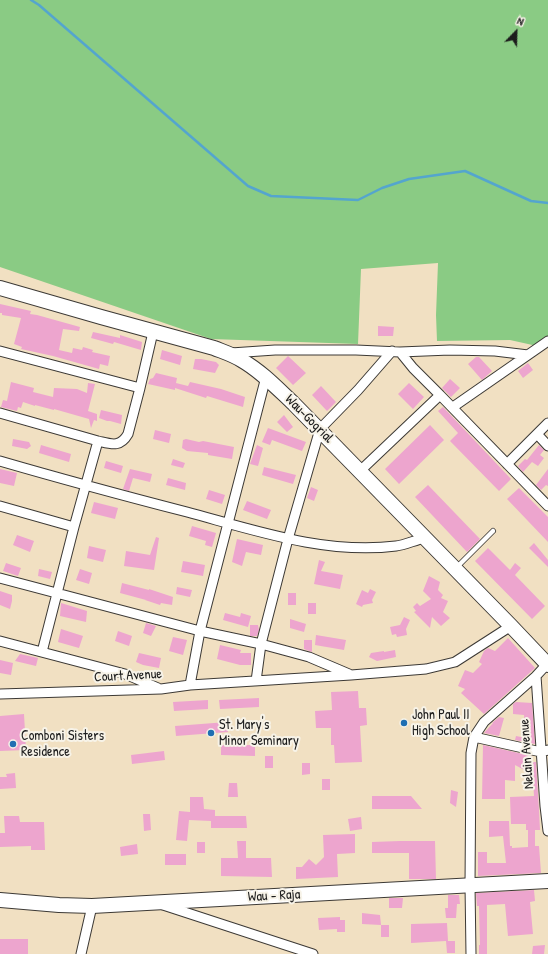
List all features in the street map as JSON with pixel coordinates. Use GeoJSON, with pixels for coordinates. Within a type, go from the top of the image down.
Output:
{"type":"FeatureCollection","features":[{"type":"Feature","properties":{"kind":"main road","name":"Wau-Gogrial"},"geometry":{"type":"LineString","coordinates":[[0,288],[214,348],[244,361],[266,377],[320,429],[548,664]]}},
{"type":"Feature","properties":{"kind":"main road","name":"Wau - Raja"},"geometry":{"type":"LineString","coordinates":[[0,900],[92,906],[548,881]]}},
{"type":"Feature","properties":{"kind":"street"},"geometry":{"type":"LineString","coordinates":[[0,413],[98,441],[112,444],[122,442],[128,434],[154,332]]}},
{"type":"Feature","properties":{"kind":"street"},"geometry":{"type":"LineString","coordinates":[[452,408],[548,341]]}},
{"type":"Feature","properties":{"kind":"street"},"geometry":{"type":"LineString","coordinates":[[229,354],[275,350],[356,350],[396,352],[450,350],[495,351],[528,355]]}},
{"type":"Feature","properties":{"kind":"street"},"geometry":{"type":"LineString","coordinates":[[0,351],[140,388]]}},
{"type":"Feature","properties":{"kind":"street"},"geometry":{"type":"LineString","coordinates":[[396,352],[548,506]]}},
{"type":"Feature","properties":{"kind":"street"},"geometry":{"type":"LineString","coordinates":[[256,681],[261,644],[288,539],[320,429],[396,352]]}},
{"type":"Feature","properties":{"kind":"street"},"geometry":{"type":"LineString","coordinates":[[190,685],[200,631],[266,377]]}},
{"type":"Feature","properties":{"kind":"street"},"geometry":{"type":"LineString","coordinates":[[360,471],[440,395]]}},
{"type":"Feature","properties":{"kind":"street"},"geometry":{"type":"LineString","coordinates":[[507,464],[548,423]]}},
{"type":"Feature","properties":{"kind":"street"},"geometry":{"type":"LineString","coordinates":[[537,434],[548,446]]}},
{"type":"Feature","properties":{"kind":"street"},"geometry":{"type":"LineString","coordinates":[[42,652],[56,593],[98,441]]}},
{"type":"Feature","properties":{"kind":"street"},"geometry":{"type":"LineString","coordinates":[[0,461],[288,539],[329,546],[362,548],[397,546],[425,538]]}},
{"type":"Feature","properties":{"kind":"street"},"geometry":{"type":"LineString","coordinates":[[0,506],[74,527]]}},
{"type":"Feature","properties":{"kind":"street"},"geometry":{"type":"LineString","coordinates":[[0,578],[200,631],[261,644],[309,658],[351,675]]}},
{"type":"Feature","properties":{"kind":"street","name":"Court Avenue"},"geometry":{"type":"LineString","coordinates":[[0,694],[161,689],[190,685],[426,669],[455,662],[511,626]]}},
{"type":"Feature","properties":{"kind":"street"},"geometry":{"type":"LineString","coordinates":[[0,641],[125,674],[161,689]]}},
{"type":"Feature","properties":{"kind":"street"},"geometry":{"type":"LineString","coordinates":[[471,954],[471,753],[474,737],[484,722],[548,664]]}},
{"type":"Feature","properties":{"kind":"street","name":"Nelain Avenue"},"geometry":{"type":"LineString","coordinates":[[536,676],[545,751],[548,831]]}},
{"type":"Feature","properties":{"kind":"street"},"geometry":{"type":"LineString","coordinates":[[474,737],[545,751]]}},
{"type":"Feature","properties":{"kind":"street"},"geometry":{"type":"LineString","coordinates":[[155,903],[313,954]]}},
{"type":"Feature","properties":{"kind":"street"},"geometry":{"type":"LineString","coordinates":[[81,954],[92,906]]}},
{"type":"Feature","properties":{"kind":"lane"},"geometry":{"type":"LineString","coordinates":[[455,569],[493,531]]}},
{"type":"Feature","properties":{"kind":"green space"},"geometry":{"type":"Polygon","coordinates":[[[0,0],[548,0],[548,338],[537,346],[510,340],[437,341],[436,315],[438,263],[361,269],[358,344],[211,339],[0,267],[0,0]]]}},
{"type":"Feature","properties":{"kind":"building"},"geometry":{"type":"Polygon","coordinates":[[[0,304],[31,311],[30,314],[80,327],[79,331],[63,329],[59,350],[72,353],[73,348],[82,350],[83,347],[93,350],[92,352],[110,356],[108,366],[100,364],[99,369],[21,349],[22,347],[14,344],[21,318],[2,315],[2,313],[0,313],[0,304]]]}},
{"type":"Feature","properties":{"kind":"building"},"geometry":{"type":"Polygon","coordinates":[[[378,326],[394,327],[393,336],[378,336],[378,326]]]}},
{"type":"Feature","properties":{"kind":"building"},"geometry":{"type":"Polygon","coordinates":[[[93,332],[120,338],[120,335],[142,342],[141,350],[114,342],[113,344],[91,338],[93,332]]]}},
{"type":"Feature","properties":{"kind":"building"},"geometry":{"type":"Polygon","coordinates":[[[162,350],[182,356],[180,365],[160,359],[162,350]]]}},
{"type":"Feature","properties":{"kind":"building"},"geometry":{"type":"Polygon","coordinates":[[[288,356],[306,373],[293,385],[276,368],[288,356]]]}},
{"type":"Feature","properties":{"kind":"building"},"geometry":{"type":"Polygon","coordinates":[[[476,357],[479,357],[492,371],[482,380],[468,364],[476,357]]]}},
{"type":"Feature","properties":{"kind":"building"},"geometry":{"type":"Polygon","coordinates":[[[195,359],[216,362],[219,365],[215,373],[193,369],[195,359]]]}},
{"type":"Feature","properties":{"kind":"building"},"geometry":{"type":"Polygon","coordinates":[[[528,363],[533,370],[523,378],[518,371],[528,363]]]}},
{"type":"Feature","properties":{"kind":"building"},"geometry":{"type":"Polygon","coordinates":[[[156,373],[177,378],[176,383],[188,386],[190,382],[221,389],[245,397],[243,407],[207,396],[206,398],[175,388],[175,390],[148,384],[150,379],[153,378],[156,373]]]}},
{"type":"Feature","properties":{"kind":"building"},"geometry":{"type":"Polygon","coordinates":[[[450,379],[460,388],[451,397],[442,388],[450,379]]]}},
{"type":"Feature","properties":{"kind":"building"},"geometry":{"type":"Polygon","coordinates":[[[11,382],[34,388],[33,392],[53,397],[54,388],[77,389],[87,393],[88,383],[95,384],[88,411],[97,414],[97,421],[94,420],[91,428],[89,419],[23,402],[21,408],[18,407],[17,411],[1,407],[3,400],[7,401],[11,382]]]}},
{"type":"Feature","properties":{"kind":"building"},"geometry":{"type":"Polygon","coordinates":[[[409,383],[424,397],[413,409],[398,394],[409,383]]]}},
{"type":"Feature","properties":{"kind":"building"},"geometry":{"type":"Polygon","coordinates":[[[321,386],[336,402],[327,411],[312,395],[321,386]]]}},
{"type":"Feature","properties":{"kind":"building"},"geometry":{"type":"Polygon","coordinates":[[[443,407],[511,479],[499,491],[450,441],[458,433],[438,411],[443,407]]]}},
{"type":"Feature","properties":{"kind":"building"},"geometry":{"type":"Polygon","coordinates":[[[101,410],[122,415],[121,424],[99,418],[101,410]]]}},
{"type":"Feature","properties":{"kind":"building"},"geometry":{"type":"Polygon","coordinates":[[[284,415],[293,427],[287,432],[277,422],[284,415]]]}},
{"type":"Feature","properties":{"kind":"building"},"geometry":{"type":"Polygon","coordinates":[[[430,425],[444,440],[399,484],[385,469],[430,425]]]}},
{"type":"Feature","properties":{"kind":"building"},"geometry":{"type":"Polygon","coordinates":[[[268,428],[306,442],[302,451],[272,440],[270,445],[262,442],[268,428]]]}},
{"type":"Feature","properties":{"kind":"building"},"geometry":{"type":"Polygon","coordinates":[[[155,430],[171,434],[169,443],[153,439],[155,430]]]}},
{"type":"Feature","properties":{"kind":"building"},"geometry":{"type":"Polygon","coordinates":[[[13,439],[29,442],[31,446],[27,449],[12,446],[13,439]]]}},
{"type":"Feature","properties":{"kind":"building"},"geometry":{"type":"Polygon","coordinates":[[[186,439],[234,447],[232,459],[208,455],[208,453],[187,451],[182,448],[183,440],[186,439]]]}},
{"type":"Feature","properties":{"kind":"building"},"geometry":{"type":"Polygon","coordinates":[[[41,445],[71,454],[69,462],[39,453],[41,445]]]}},
{"type":"Feature","properties":{"kind":"building"},"geometry":{"type":"Polygon","coordinates":[[[257,445],[263,448],[258,466],[250,464],[257,445]]]}},
{"type":"Feature","properties":{"kind":"building"},"geometry":{"type":"Polygon","coordinates":[[[539,445],[544,450],[540,455],[544,458],[538,466],[532,462],[523,472],[518,466],[525,459],[527,460],[539,445]]]}},
{"type":"Feature","properties":{"kind":"building"},"geometry":{"type":"Polygon","coordinates":[[[173,459],[185,463],[183,468],[171,465],[173,459]]]}},
{"type":"Feature","properties":{"kind":"building"},"geometry":{"type":"Polygon","coordinates":[[[106,461],[123,466],[121,473],[104,468],[106,461]]]}},
{"type":"Feature","properties":{"kind":"building"},"geometry":{"type":"Polygon","coordinates":[[[264,467],[296,475],[293,484],[262,475],[264,467]]]}},
{"type":"Feature","properties":{"kind":"building"},"geometry":{"type":"Polygon","coordinates":[[[0,469],[17,473],[14,486],[0,483],[0,469]]]}},
{"type":"Feature","properties":{"kind":"building"},"geometry":{"type":"Polygon","coordinates":[[[130,469],[152,474],[150,482],[133,478],[129,491],[123,489],[130,469]]]}},
{"type":"Feature","properties":{"kind":"building"},"geometry":{"type":"Polygon","coordinates":[[[548,469],[548,486],[546,485],[541,490],[536,485],[548,469]]]}},
{"type":"Feature","properties":{"kind":"building"},"geometry":{"type":"Polygon","coordinates":[[[168,478],[186,483],[185,490],[166,485],[168,478]]]}},
{"type":"Feature","properties":{"kind":"building"},"geometry":{"type":"Polygon","coordinates":[[[428,485],[480,539],[467,552],[415,497],[428,485]]]}},
{"type":"Feature","properties":{"kind":"building"},"geometry":{"type":"Polygon","coordinates":[[[311,487],[318,490],[314,501],[307,498],[311,487]]]}},
{"type":"Feature","properties":{"kind":"building"},"geometry":{"type":"Polygon","coordinates":[[[519,488],[548,517],[548,542],[507,499],[519,488]]]}},
{"type":"Feature","properties":{"kind":"building"},"geometry":{"type":"Polygon","coordinates":[[[209,490],[225,495],[222,504],[206,499],[209,490]]]}},
{"type":"Feature","properties":{"kind":"building"},"geometry":{"type":"Polygon","coordinates":[[[247,501],[271,510],[267,519],[243,510],[247,501]]]}},
{"type":"Feature","properties":{"kind":"building"},"geometry":{"type":"Polygon","coordinates":[[[94,502],[118,508],[115,519],[91,513],[94,502]]]}},
{"type":"Feature","properties":{"kind":"building"},"geometry":{"type":"Polygon","coordinates":[[[192,526],[216,533],[212,547],[205,545],[206,541],[189,536],[192,526]]]}},
{"type":"Feature","properties":{"kind":"building"},"geometry":{"type":"Polygon","coordinates":[[[17,535],[34,541],[30,552],[13,545],[17,535]]]}},
{"type":"Feature","properties":{"kind":"building"},"geometry":{"type":"Polygon","coordinates":[[[156,537],[159,538],[154,570],[124,566],[126,551],[150,555],[156,537]]]}},
{"type":"Feature","properties":{"kind":"building"},"geometry":{"type":"Polygon","coordinates":[[[237,539],[263,545],[261,555],[246,552],[242,566],[232,562],[237,539]]]}},
{"type":"Feature","properties":{"kind":"building"},"geometry":{"type":"Polygon","coordinates":[[[534,543],[548,560],[548,567],[529,548],[534,543]]]}},
{"type":"Feature","properties":{"kind":"building"},"geometry":{"type":"Polygon","coordinates":[[[89,546],[106,550],[103,562],[87,558],[89,546]]]}},
{"type":"Feature","properties":{"kind":"building"},"geometry":{"type":"Polygon","coordinates":[[[488,548],[510,570],[515,563],[521,568],[515,575],[545,606],[532,619],[475,561],[488,548]]]}},
{"type":"Feature","properties":{"kind":"building"},"geometry":{"type":"Polygon","coordinates":[[[319,560],[325,562],[321,571],[343,575],[340,589],[314,584],[319,560]]]}},
{"type":"Feature","properties":{"kind":"building"},"geometry":{"type":"Polygon","coordinates":[[[183,561],[205,565],[203,576],[181,572],[183,561]]]}},
{"type":"Feature","properties":{"kind":"building"},"geometry":{"type":"Polygon","coordinates":[[[6,563],[21,568],[18,576],[3,571],[6,563]]]}},
{"type":"Feature","properties":{"kind":"building"},"geometry":{"type":"Polygon","coordinates":[[[39,569],[52,572],[50,579],[38,576],[39,569]]]}},
{"type":"Feature","properties":{"kind":"building"},"geometry":{"type":"Polygon","coordinates":[[[80,569],[92,573],[89,584],[76,580],[80,569]]]}},
{"type":"Feature","properties":{"kind":"building"},"geometry":{"type":"Polygon","coordinates":[[[429,576],[440,582],[438,590],[443,595],[441,598],[448,601],[443,612],[450,618],[441,626],[432,617],[430,628],[414,612],[416,611],[413,607],[417,603],[420,606],[431,599],[423,591],[429,576]]]}},
{"type":"Feature","properties":{"kind":"building"},"geometry":{"type":"Polygon","coordinates":[[[122,583],[149,589],[173,597],[172,605],[161,603],[160,605],[120,593],[122,583]]]}},
{"type":"Feature","properties":{"kind":"building"},"geometry":{"type":"Polygon","coordinates":[[[177,587],[192,590],[190,597],[176,594],[177,587]]]}},
{"type":"Feature","properties":{"kind":"building"},"geometry":{"type":"Polygon","coordinates":[[[370,589],[376,592],[372,600],[373,603],[363,605],[362,607],[356,604],[362,590],[368,593],[370,589]]]}},
{"type":"Feature","properties":{"kind":"building"},"geometry":{"type":"Polygon","coordinates":[[[0,591],[12,595],[10,609],[0,605],[0,591]]]}},
{"type":"Feature","properties":{"kind":"building"},"geometry":{"type":"Polygon","coordinates":[[[288,593],[296,593],[296,605],[288,605],[288,593]]]}},
{"type":"Feature","properties":{"kind":"building"},"geometry":{"type":"Polygon","coordinates":[[[61,603],[87,611],[86,622],[60,616],[61,603]]]}},
{"type":"Feature","properties":{"kind":"building"},"geometry":{"type":"Polygon","coordinates":[[[308,603],[316,603],[316,614],[308,614],[308,603]]]}},
{"type":"Feature","properties":{"kind":"building"},"geometry":{"type":"Polygon","coordinates":[[[225,613],[240,617],[241,613],[251,616],[248,627],[223,620],[225,613]]]}},
{"type":"Feature","properties":{"kind":"building"},"geometry":{"type":"Polygon","coordinates":[[[404,617],[410,620],[406,629],[407,635],[397,637],[396,634],[392,635],[390,627],[400,625],[404,617]]]}},
{"type":"Feature","properties":{"kind":"building"},"geometry":{"type":"Polygon","coordinates":[[[290,619],[306,624],[304,632],[290,628],[290,619]]]}},
{"type":"Feature","properties":{"kind":"building"},"geometry":{"type":"Polygon","coordinates":[[[146,623],[156,626],[151,636],[143,633],[146,623]]]}},
{"type":"Feature","properties":{"kind":"building"},"geometry":{"type":"Polygon","coordinates":[[[250,625],[258,625],[259,630],[257,636],[250,636],[250,625]]]}},
{"type":"Feature","properties":{"kind":"building"},"geometry":{"type":"Polygon","coordinates":[[[61,629],[83,636],[79,648],[58,642],[61,629]]]}},
{"type":"Feature","properties":{"kind":"building"},"geometry":{"type":"Polygon","coordinates":[[[118,631],[132,636],[129,646],[115,641],[118,631]]]}},
{"type":"Feature","properties":{"kind":"building"},"geometry":{"type":"Polygon","coordinates":[[[316,635],[346,640],[344,650],[315,645],[316,635]]]}},
{"type":"Feature","properties":{"kind":"building"},"geometry":{"type":"Polygon","coordinates":[[[173,637],[187,640],[183,655],[169,651],[173,637]]]}},
{"type":"Feature","properties":{"kind":"building"},"geometry":{"type":"Polygon","coordinates":[[[508,638],[535,668],[484,714],[461,693],[465,689],[458,686],[465,670],[473,673],[482,664],[479,662],[484,651],[488,648],[495,651],[508,638]]]}},
{"type":"Feature","properties":{"kind":"building"},"geometry":{"type":"Polygon","coordinates":[[[304,640],[312,640],[312,652],[304,649],[304,640]]]}},
{"type":"Feature","properties":{"kind":"building"},"geometry":{"type":"Polygon","coordinates":[[[220,645],[241,650],[240,653],[251,653],[251,665],[240,665],[217,659],[220,645]]]}},
{"type":"Feature","properties":{"kind":"building"},"geometry":{"type":"Polygon","coordinates":[[[395,650],[396,657],[377,661],[369,657],[371,653],[395,650]]]}},
{"type":"Feature","properties":{"kind":"building"},"geometry":{"type":"Polygon","coordinates":[[[139,653],[161,658],[159,668],[136,662],[139,653]]]}},
{"type":"Feature","properties":{"kind":"building"},"geometry":{"type":"Polygon","coordinates":[[[20,654],[38,658],[36,666],[15,661],[20,654]]]}},
{"type":"Feature","properties":{"kind":"building"},"geometry":{"type":"Polygon","coordinates":[[[0,660],[13,663],[11,675],[0,673],[0,660]]]}},
{"type":"Feature","properties":{"kind":"building"},"geometry":{"type":"Polygon","coordinates":[[[358,691],[359,708],[366,708],[367,725],[360,726],[362,762],[335,763],[334,745],[331,745],[331,728],[316,728],[315,711],[332,710],[331,692],[358,691]]]}},
{"type":"Feature","properties":{"kind":"building"},"geometry":{"type":"Polygon","coordinates":[[[259,698],[259,707],[220,709],[219,700],[259,698]]]}},
{"type":"Feature","properties":{"kind":"building"},"geometry":{"type":"Polygon","coordinates":[[[208,700],[208,709],[174,711],[173,702],[208,700]]]}},
{"type":"Feature","properties":{"kind":"building"},"geometry":{"type":"Polygon","coordinates":[[[516,702],[532,703],[535,744],[515,740],[516,736],[526,738],[524,715],[513,714],[513,704],[516,702]]]}},
{"type":"Feature","properties":{"kind":"building"},"geometry":{"type":"Polygon","coordinates":[[[24,714],[26,750],[0,751],[0,716],[24,714]]]}},
{"type":"Feature","properties":{"kind":"building"},"geometry":{"type":"Polygon","coordinates":[[[499,717],[504,718],[499,736],[484,733],[492,723],[499,717]]]}},
{"type":"Feature","properties":{"kind":"building"},"geometry":{"type":"Polygon","coordinates":[[[227,722],[228,732],[176,736],[175,726],[227,722]]]}},
{"type":"Feature","properties":{"kind":"building"},"geometry":{"type":"Polygon","coordinates":[[[221,745],[255,745],[255,756],[221,755],[221,745]]]}},
{"type":"Feature","properties":{"kind":"building"},"geometry":{"type":"Polygon","coordinates":[[[483,745],[532,756],[531,762],[536,762],[540,830],[535,830],[535,846],[539,846],[541,873],[478,876],[478,852],[487,852],[487,863],[506,863],[503,836],[489,837],[489,821],[509,821],[510,846],[512,846],[512,848],[528,847],[528,830],[526,830],[526,824],[511,824],[510,797],[534,796],[533,780],[530,780],[530,773],[515,765],[515,781],[505,780],[505,799],[482,799],[483,745]]]}},
{"type":"Feature","properties":{"kind":"building"},"geometry":{"type":"Polygon","coordinates":[[[164,751],[165,760],[132,764],[131,755],[164,751]]]}},
{"type":"Feature","properties":{"kind":"building"},"geometry":{"type":"Polygon","coordinates":[[[265,756],[273,756],[273,768],[265,768],[265,756]]]}},
{"type":"Feature","properties":{"kind":"building"},"geometry":{"type":"Polygon","coordinates":[[[302,763],[310,763],[310,774],[302,775],[302,763]]]}},
{"type":"Feature","properties":{"kind":"building"},"geometry":{"type":"Polygon","coordinates":[[[15,773],[16,788],[0,789],[0,777],[7,777],[6,774],[15,773]]]}},
{"type":"Feature","properties":{"kind":"building"},"geometry":{"type":"Polygon","coordinates":[[[322,779],[330,779],[330,790],[322,790],[322,779]]]}},
{"type":"Feature","properties":{"kind":"building"},"geometry":{"type":"Polygon","coordinates":[[[229,783],[237,783],[238,797],[228,797],[229,783]]]}},
{"type":"Feature","properties":{"kind":"building"},"geometry":{"type":"Polygon","coordinates":[[[451,790],[458,792],[456,807],[450,803],[451,790]]]}},
{"type":"Feature","properties":{"kind":"building"},"geometry":{"type":"Polygon","coordinates":[[[372,796],[411,796],[422,809],[372,809],[372,796]]]}},
{"type":"Feature","properties":{"kind":"building"},"geometry":{"type":"Polygon","coordinates":[[[190,797],[203,797],[204,809],[215,810],[215,816],[246,816],[247,828],[211,828],[211,821],[189,820],[187,841],[176,840],[179,811],[190,812],[190,797]]]}},
{"type":"Feature","properties":{"kind":"building"},"geometry":{"type":"Polygon","coordinates":[[[143,814],[150,814],[151,830],[144,831],[143,814]]]}},
{"type":"Feature","properties":{"kind":"building"},"geometry":{"type":"Polygon","coordinates":[[[4,816],[19,816],[20,822],[44,822],[45,850],[31,850],[31,846],[0,847],[0,833],[5,833],[4,816]]]}},
{"type":"Feature","properties":{"kind":"building"},"geometry":{"type":"Polygon","coordinates":[[[361,817],[362,829],[350,831],[348,819],[361,817]]]}},
{"type":"Feature","properties":{"kind":"building"},"geometry":{"type":"Polygon","coordinates":[[[355,834],[355,853],[337,854],[338,877],[296,879],[296,867],[302,867],[309,859],[316,865],[324,857],[323,835],[355,834]]]}},
{"type":"Feature","properties":{"kind":"building"},"geometry":{"type":"Polygon","coordinates":[[[237,841],[246,841],[246,858],[271,858],[272,877],[221,876],[221,858],[238,858],[237,841]]]}},
{"type":"Feature","properties":{"kind":"building"},"geometry":{"type":"Polygon","coordinates":[[[435,841],[436,879],[409,879],[409,853],[372,853],[372,842],[435,841]]]}},
{"type":"Feature","properties":{"kind":"building"},"geometry":{"type":"Polygon","coordinates":[[[197,842],[205,842],[205,853],[197,853],[197,842]]]}},
{"type":"Feature","properties":{"kind":"building"},"geometry":{"type":"Polygon","coordinates":[[[137,844],[138,854],[121,856],[120,847],[137,844]]]}},
{"type":"Feature","properties":{"kind":"building"},"geometry":{"type":"Polygon","coordinates":[[[165,854],[186,854],[186,865],[165,865],[165,854]]]}},
{"type":"Feature","properties":{"kind":"building"},"geometry":{"type":"Polygon","coordinates":[[[534,890],[535,901],[530,902],[533,934],[508,936],[505,904],[487,905],[487,954],[479,954],[479,906],[477,906],[476,893],[534,890]]]}},
{"type":"Feature","properties":{"kind":"building"},"geometry":{"type":"Polygon","coordinates":[[[448,895],[459,895],[460,904],[457,904],[456,918],[446,918],[445,908],[448,908],[448,895]]]}},
{"type":"Feature","properties":{"kind":"building"},"geometry":{"type":"Polygon","coordinates":[[[389,898],[403,898],[402,908],[389,908],[389,898]]]}},
{"type":"Feature","properties":{"kind":"building"},"geometry":{"type":"Polygon","coordinates":[[[362,913],[380,915],[381,925],[362,924],[362,913]]]}},
{"type":"Feature","properties":{"kind":"building"},"geometry":{"type":"Polygon","coordinates":[[[340,917],[340,920],[345,920],[345,932],[337,932],[337,929],[319,930],[318,918],[340,917]]]}},
{"type":"Feature","properties":{"kind":"building"},"geometry":{"type":"Polygon","coordinates":[[[447,923],[448,941],[455,941],[455,953],[447,953],[446,941],[411,943],[411,924],[447,923]]]}},
{"type":"Feature","properties":{"kind":"building"},"geometry":{"type":"Polygon","coordinates":[[[381,925],[389,925],[389,937],[381,937],[381,925]]]}},
{"type":"Feature","properties":{"kind":"building"},"geometry":{"type":"Polygon","coordinates":[[[0,939],[28,939],[28,954],[0,954],[0,939]]]}},
{"type":"Feature","properties":{"kind":"building"},"geometry":{"type":"Polygon","coordinates":[[[545,945],[544,954],[532,954],[533,946],[545,945]]]}},
{"type":"Feature","properties":{"kind":"waterway"},"geometry":{"type":"LineString","coordinates":[[31,0],[39,5],[248,186],[271,196],[358,200],[382,188],[409,179],[465,171],[531,201],[548,203]]}},
{"type":"Feature","properties":{"kind":"place","name":"John Paul II High School"},"geometry":{"type":"Point","coordinates":[404,723]}},
{"type":"Feature","properties":{"kind":"place","name":"St. Mary's Minor Seminary"},"geometry":{"type":"Point","coordinates":[211,733]}},
{"type":"Feature","properties":{"kind":"place","name":"Comboni Sisters Residence"},"geometry":{"type":"Point","coordinates":[13,744]}}]}
